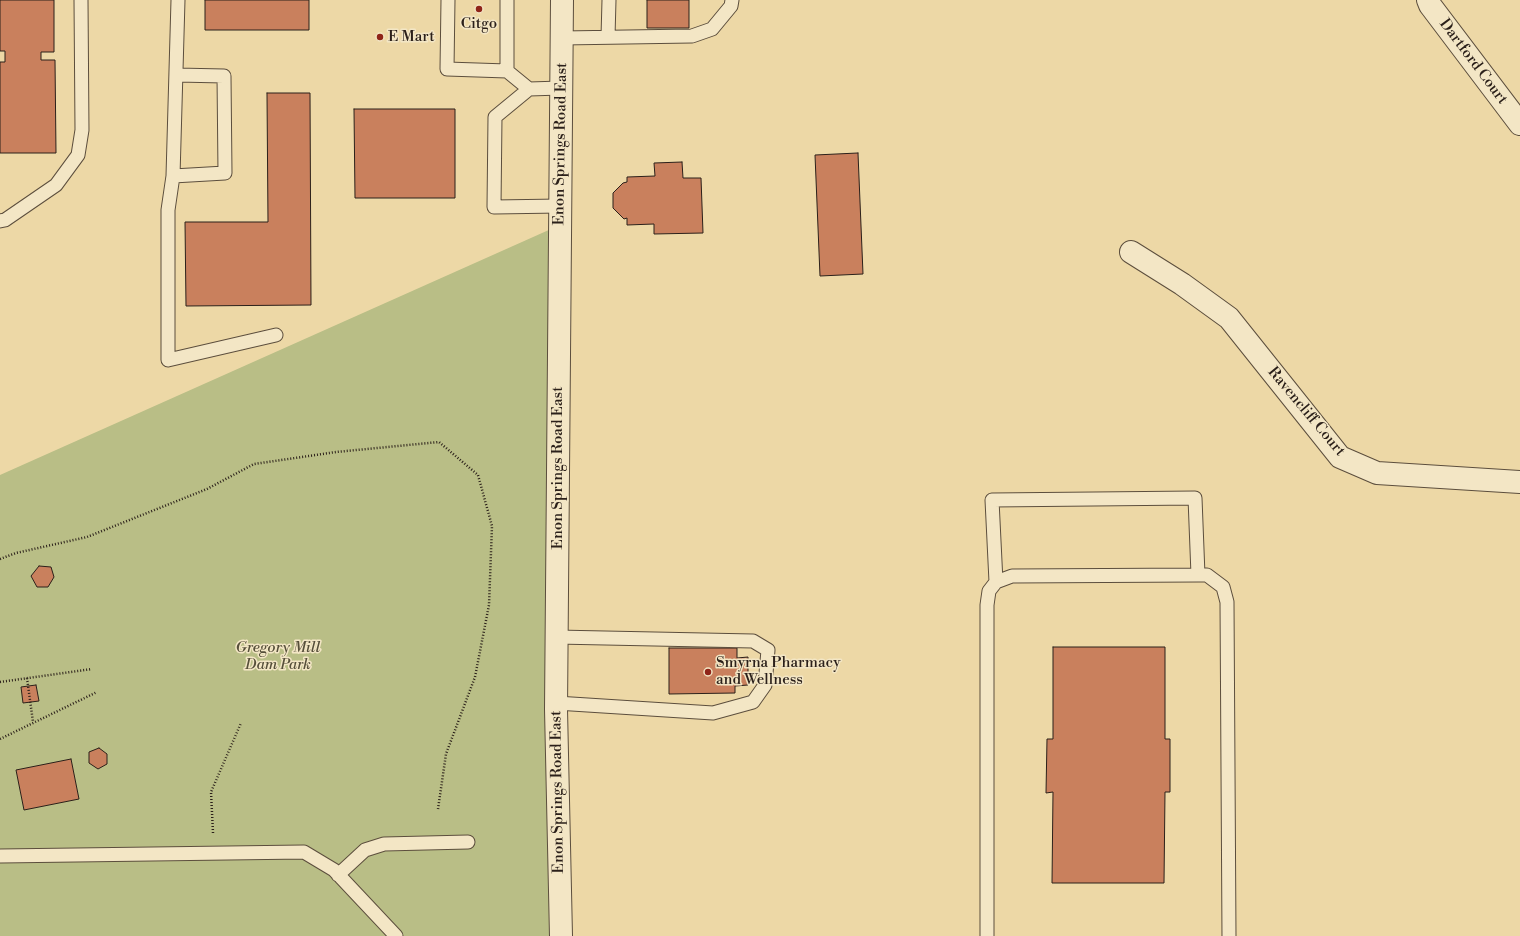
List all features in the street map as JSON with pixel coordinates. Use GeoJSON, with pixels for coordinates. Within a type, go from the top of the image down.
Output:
{"type":"FeatureCollection","features":[{"type":"Feature","properties":{"kind":"street","name":"Enon Springs Road East"},"geometry":{"type":"LineString","coordinates":[[561,936],[556,637],[562,0]]}},
{"type":"Feature","properties":{"kind":"street","name":"Dartford Court"},"geometry":{"type":"LineString","coordinates":[[1428,0],[1430,5],[1520,124]]}},
{"type":"Feature","properties":{"kind":"street","name":"Ravencliff Court"},"geometry":{"type":"LineString","coordinates":[[1131,252],[1182,284],[1229,318],[1340,457],[1377,473],[1520,482]]}},
{"type":"Feature","properties":{"kind":"lane"},"geometry":{"type":"LineString","coordinates":[[0,221],[5,220],[56,184],[78,155],[82,130],[81,0]]}},
{"type":"Feature","properties":{"kind":"lane"},"geometry":{"type":"LineString","coordinates":[[178,0],[173,176],[168,210],[168,360],[276,335]]}},
{"type":"Feature","properties":{"kind":"lane"},"geometry":{"type":"LineString","coordinates":[[448,0],[447,69],[507,71],[529,89]]}},
{"type":"Feature","properties":{"kind":"lane"},"geometry":{"type":"LineString","coordinates":[[507,0],[507,71]]}},
{"type":"Feature","properties":{"kind":"lane"},"geometry":{"type":"LineString","coordinates":[[608,37],[609,0]]}},
{"type":"Feature","properties":{"kind":"lane"},"geometry":{"type":"LineString","coordinates":[[562,38],[692,36],[712,29],[731,6],[732,0]]}},
{"type":"Feature","properties":{"kind":"lane"},"geometry":{"type":"LineString","coordinates":[[173,176],[225,173],[224,76],[176,75]]}},
{"type":"Feature","properties":{"kind":"lane"},"geometry":{"type":"LineString","coordinates":[[560,206],[494,207],[495,117],[529,89],[561,88]]}},
{"type":"Feature","properties":{"kind":"lane"},"geometry":{"type":"LineString","coordinates":[[996,582],[992,500],[1195,498],[1198,575]]}},
{"type":"Feature","properties":{"kind":"lane"},"geometry":{"type":"LineString","coordinates":[[987,936],[987,605],[989,590],[996,582],[1012,576],[1207,575],[1223,587],[1227,602],[1229,936]]}},
{"type":"Feature","properties":{"kind":"lane"},"geometry":{"type":"LineString","coordinates":[[556,637],[753,641],[768,650],[765,685],[753,702],[713,713],[556,703]]}},
{"type":"Feature","properties":{"kind":"lane"},"geometry":{"type":"LineString","coordinates":[[338,875],[365,850],[384,844],[468,842]]}},
{"type":"Feature","properties":{"kind":"lane"},"geometry":{"type":"LineString","coordinates":[[0,856],[304,852],[334,870],[396,936]]}},
{"type":"Feature","properties":{"kind":"path"},"geometry":{"type":"LineString","coordinates":[[0,559],[16,553],[87,537],[207,489],[254,464],[336,452],[439,442],[478,475],[492,526],[489,605],[475,677],[446,754],[438,809]]}},
{"type":"Feature","properties":{"kind":"path"},"geometry":{"type":"LineString","coordinates":[[0,682],[92,669]]}},
{"type":"Feature","properties":{"kind":"path"},"geometry":{"type":"LineString","coordinates":[[27,678],[33,722]]}},
{"type":"Feature","properties":{"kind":"path"},"geometry":{"type":"LineString","coordinates":[[0,739],[98,692]]}},
{"type":"Feature","properties":{"kind":"path"},"geometry":{"type":"LineString","coordinates":[[214,854],[211,792],[241,723]]}},
{"type":"Feature","properties":{"kind":"green space","name":"Gregory Mill Dam Park"},"geometry":{"type":"Polygon","coordinates":[[[560,225],[561,936],[0,936],[0,475],[560,225]]]}},
{"type":"Feature","properties":{"kind":"building"},"geometry":{"type":"Polygon","coordinates":[[[0,0],[54,0],[54,52],[41,52],[41,60],[55,60],[56,153],[0,153],[0,62],[5,62],[5,51],[0,51],[0,0]]]}},
{"type":"Feature","properties":{"kind":"building"},"geometry":{"type":"Polygon","coordinates":[[[205,0],[309,0],[309,30],[205,30],[205,0]]]}},
{"type":"Feature","properties":{"kind":"building"},"geometry":{"type":"Polygon","coordinates":[[[647,0],[689,0],[689,28],[647,28],[647,0]]]}},
{"type":"Feature","properties":{"kind":"building"},"geometry":{"type":"Polygon","coordinates":[[[267,93],[310,93],[311,305],[186,306],[185,222],[268,222],[267,93]]]}},
{"type":"Feature","properties":{"kind":"building"},"geometry":{"type":"Polygon","coordinates":[[[354,109],[455,109],[455,198],[355,198],[354,109]]]}},
{"type":"Feature","properties":{"kind":"building"},"geometry":{"type":"Polygon","coordinates":[[[858,153],[863,274],[820,276],[815,155],[858,153]]]}},
{"type":"Feature","properties":{"kind":"building"},"geometry":{"type":"Polygon","coordinates":[[[682,162],[683,178],[701,178],[703,233],[654,234],[654,224],[627,225],[627,218],[624,219],[613,208],[613,193],[623,183],[627,182],[627,177],[655,176],[654,163],[682,162]]]}},
{"type":"Feature","properties":{"kind":"building"},"geometry":{"type":"Polygon","coordinates":[[[39,566],[51,567],[54,577],[48,587],[37,587],[31,576],[39,566]]]}},
{"type":"Feature","properties":{"kind":"building"},"geometry":{"type":"Polygon","coordinates":[[[1053,647],[1165,647],[1165,739],[1170,739],[1170,792],[1165,792],[1164,883],[1052,883],[1053,792],[1046,793],[1047,739],[1053,739],[1053,647]]]}},
{"type":"Feature","properties":{"kind":"building","name":"Smyrna Pharmacy and Wellness"},"geometry":{"type":"Polygon","coordinates":[[[669,648],[737,648],[737,658],[748,657],[748,685],[735,686],[735,693],[669,694],[669,648]]]}},
{"type":"Feature","properties":{"kind":"building"},"geometry":{"type":"Polygon","coordinates":[[[36,685],[39,701],[23,703],[21,687],[36,685]]]}},
{"type":"Feature","properties":{"kind":"building"},"geometry":{"type":"Polygon","coordinates":[[[99,748],[107,754],[107,764],[98,769],[89,763],[89,752],[99,748]]]}},
{"type":"Feature","properties":{"kind":"building"},"geometry":{"type":"Polygon","coordinates":[[[71,759],[79,799],[24,810],[16,770],[71,759]]]}},
{"type":"Feature","properties":{"kind":"place","name":"Citgo"},"geometry":{"type":"Point","coordinates":[479,9]}},
{"type":"Feature","properties":{"kind":"place","name":"E Mart"},"geometry":{"type":"Point","coordinates":[380,37]}},
{"type":"Feature","properties":{"kind":"place","name":"Smyrna Pharmacy and Wellness"},"geometry":{"type":"Point","coordinates":[708,672]}}]}
